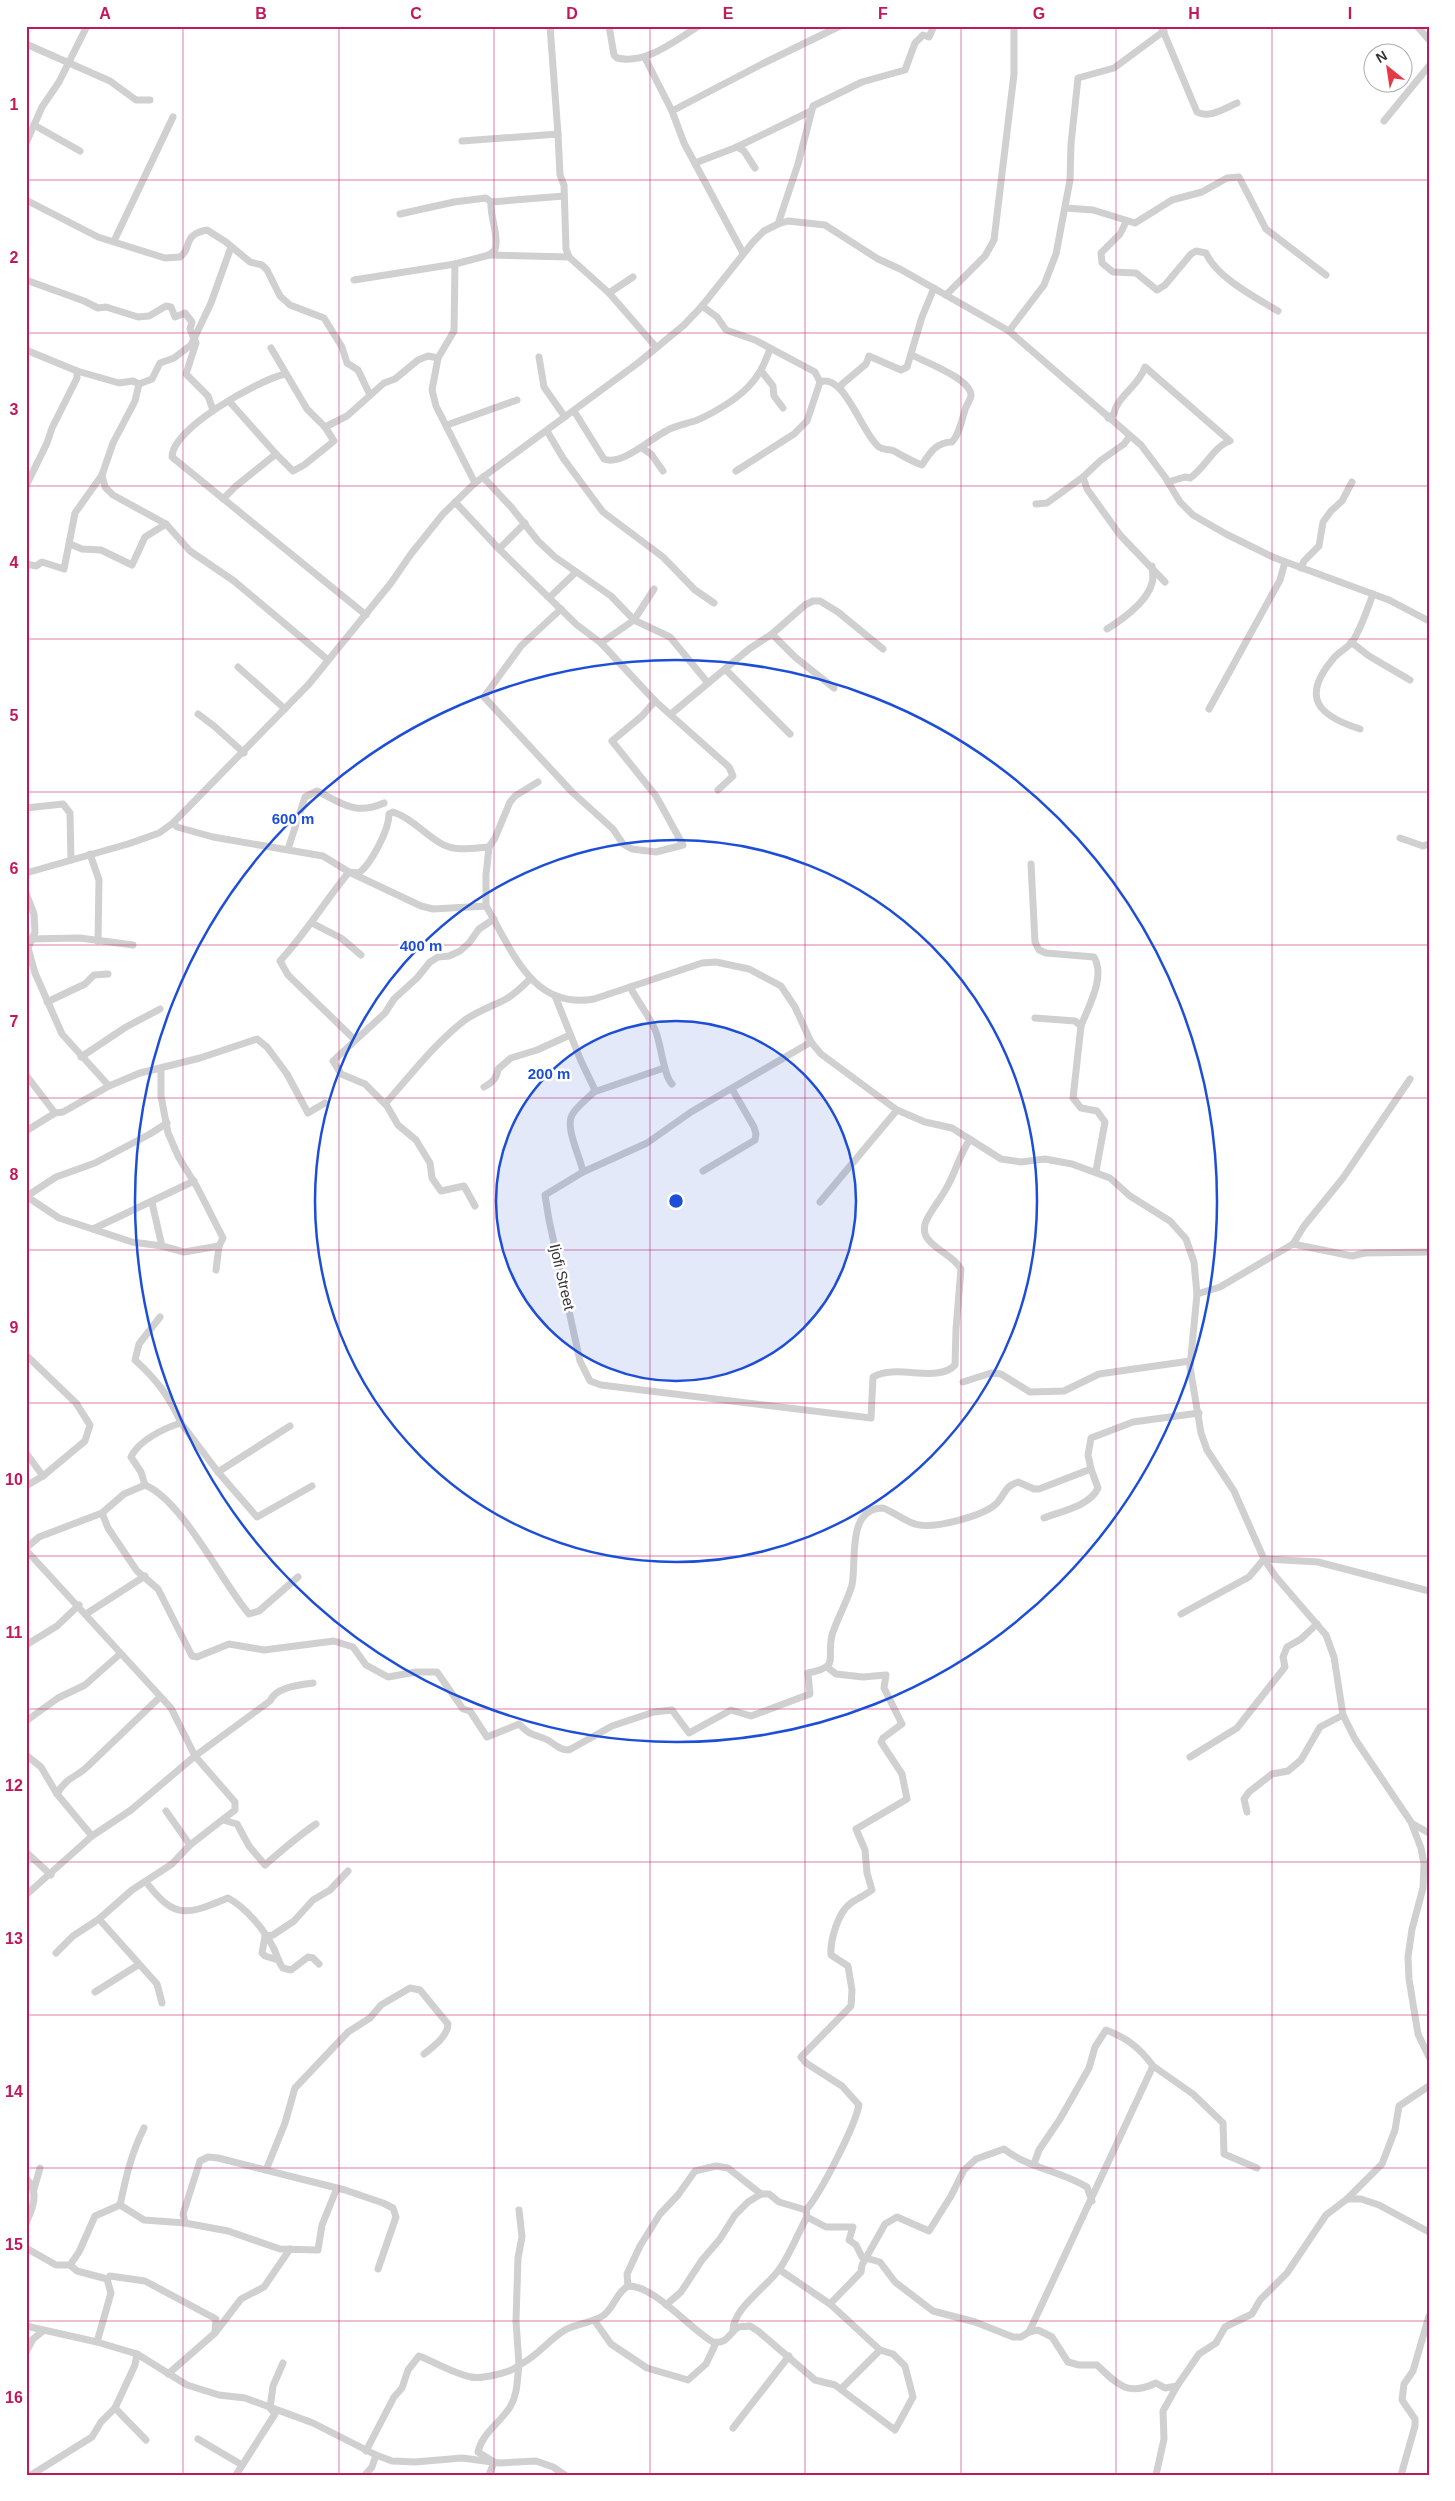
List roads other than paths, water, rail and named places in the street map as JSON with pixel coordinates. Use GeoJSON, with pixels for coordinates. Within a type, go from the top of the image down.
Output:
{"type":"FeatureCollection","features":[{"type":"Feature","properties":{"kind":"street"},"geometry":{"type":"LineString","coordinates":[[26,143],[42,107],[87,26]]}},
{"type":"Feature","properties":{"kind":"street"},"geometry":{"type":"LineString","coordinates":[[550,26],[560,175],[564,185],[566,248],[569,258],[608,293],[656,347]]}},
{"type":"Feature","properties":{"kind":"street"},"geometry":{"type":"LineString","coordinates":[[608,26],[617,58],[645,58],[699,26]]}},
{"type":"Feature","properties":{"kind":"street"},"geometry":{"type":"LineString","coordinates":[[672,111],[840,26]]}},
{"type":"Feature","properties":{"kind":"street"},"geometry":{"type":"LineString","coordinates":[[778,224],[798,164],[813,106],[862,82],[905,70],[915,43],[923,36],[929,37],[934,26]]}},
{"type":"Feature","properties":{"kind":"street"},"geometry":{"type":"LineString","coordinates":[[946,295],[985,256],[994,240],[1014,74],[1014,26]]}},
{"type":"Feature","properties":{"kind":"street"},"geometry":{"type":"LineString","coordinates":[[1416,26],[1429,40]]}},
{"type":"Feature","properties":{"kind":"street"},"geometry":{"type":"LineString","coordinates":[[1009,331],[1044,285],[1056,254],[1066,208],[1078,78],[1114,68],[1163,29],[1197,112],[1208,115],[1237,104]]}},
{"type":"Feature","properties":{"kind":"street"},"geometry":{"type":"LineString","coordinates":[[26,44],[110,82],[136,100],[150,100]]}},
{"type":"Feature","properties":{"kind":"street"},"geometry":{"type":"LineString","coordinates":[[645,58],[672,111],[695,163],[743,253]]}},
{"type":"Feature","properties":{"kind":"street"},"geometry":{"type":"LineString","coordinates":[[1384,122],[1429,66]]}},
{"type":"Feature","properties":{"kind":"street"},"geometry":{"type":"LineString","coordinates":[[695,163],[737,147],[811,112]]}},
{"type":"Feature","properties":{"kind":"street"},"geometry":{"type":"LineString","coordinates":[[114,241],[173,117]]}},
{"type":"Feature","properties":{"kind":"street"},"geometry":{"type":"LineString","coordinates":[[34,125],[80,151]]}},
{"type":"Feature","properties":{"kind":"street"},"geometry":{"type":"LineString","coordinates":[[462,141],[558,134]]}},
{"type":"Feature","properties":{"kind":"street"},"geometry":{"type":"LineString","coordinates":[[737,147],[744,151],[755,168]]}},
{"type":"Feature","properties":{"kind":"street"},"geometry":{"type":"LineString","coordinates":[[1066,208],[1111,214],[1126,222],[1135,223],[1172,200],[1202,192],[1227,178],[1239,178],[1266,229],[1326,275]]}},
{"type":"Feature","properties":{"kind":"street"},"geometry":{"type":"LineString","coordinates":[[400,214],[454,202],[486,198],[491,202],[564,196]]}},
{"type":"Feature","properties":{"kind":"street"},"geometry":{"type":"LineString","coordinates":[[26,200],[98,237],[172,259],[184,255],[186,244],[194,234],[207,230],[239,255],[262,265],[267,270],[280,296],[290,305],[324,318],[342,347],[347,362],[358,370],[370,395]]}},
{"type":"Feature","properties":{"kind":"street"},"geometry":{"type":"LineString","coordinates":[[489,256],[496,246],[491,202]]}},
{"type":"Feature","properties":{"kind":"street"},"geometry":{"type":"LineString","coordinates":[[26,873],[160,833],[173,823],[244,753],[309,684],[366,615],[416,547],[475,483],[574,411],[684,325],[702,306],[743,253],[764,231],[778,224],[800,221],[825,225],[878,259],[934,288],[1009,331],[1141,445],[1180,502],[1193,515],[1226,534],[1285,562],[1389,600],[1429,621]]}},
{"type":"Feature","properties":{"kind":"street"},"geometry":{"type":"LineString","coordinates":[[1126,222],[1120,234],[1101,253],[1102,263],[1113,272],[1136,273],[1158,290],[1165,285],[1191,254],[1196,251],[1206,253],[1210,262],[1234,282],[1278,311]]}},
{"type":"Feature","properties":{"kind":"street"},"geometry":{"type":"LineString","coordinates":[[26,350],[77,371],[119,383],[132,381],[139,384],[152,379],[160,363],[174,358],[191,345],[193,337],[211,303],[231,247]]}},
{"type":"Feature","properties":{"kind":"street"},"geometry":{"type":"LineString","coordinates":[[354,280],[455,264],[489,256],[569,258]]}},
{"type":"Feature","properties":{"kind":"street"},"geometry":{"type":"LineString","coordinates":[[455,264],[454,331],[438,358],[432,390],[436,406],[475,483]]}},
{"type":"Feature","properties":{"kind":"street"},"geometry":{"type":"LineString","coordinates":[[608,293],[633,277]]}},
{"type":"Feature","properties":{"kind":"street"},"geometry":{"type":"LineString","coordinates":[[26,280],[98,308],[106,307],[138,317],[149,316],[166,306],[171,307],[175,317],[185,313],[192,322],[190,329],[196,343],[186,374],[208,396],[213,410]]}},
{"type":"Feature","properties":{"kind":"street"},"geometry":{"type":"LineString","coordinates":[[841,389],[842,384],[866,364],[868,356],[901,370],[907,367],[922,317],[934,288]]}},
{"type":"Feature","properties":{"kind":"street"},"geometry":{"type":"LineString","coordinates":[[702,306],[717,317],[726,330],[755,340],[814,372],[820,382],[807,421],[794,434],[736,471]]}},
{"type":"Feature","properties":{"kind":"street"},"geometry":{"type":"LineString","coordinates":[[229,400],[293,471],[304,465],[334,441],[325,427],[307,409],[271,348]]}},
{"type":"Feature","properties":{"kind":"street"},"geometry":{"type":"LineString","coordinates":[[574,411],[604,459],[609,461],[618,459],[642,448],[666,431],[697,420],[743,392],[762,372],[770,349]]}},
{"type":"Feature","properties":{"kind":"street"},"geometry":{"type":"LineString","coordinates":[[820,382],[833,382],[841,389],[863,428],[880,448],[893,451],[907,459],[922,464],[937,446],[944,442],[952,442],[957,436],[966,407],[971,398],[970,391],[964,382],[912,355]]}},
{"type":"Feature","properties":{"kind":"street"},"geometry":{"type":"LineString","coordinates":[[325,427],[347,416],[384,383],[395,379],[418,360],[428,356],[438,358]]}},
{"type":"Feature","properties":{"kind":"street"},"geometry":{"type":"LineString","coordinates":[[539,357],[544,387],[565,417]]}},
{"type":"Feature","properties":{"kind":"street"},"geometry":{"type":"LineString","coordinates":[[1108,418],[1114,414],[1115,406],[1141,378],[1145,367],[1230,441],[1221,444],[1201,471],[1190,478],[1185,477],[1168,482]]}},
{"type":"Feature","properties":{"kind":"street"},"geometry":{"type":"LineString","coordinates":[[26,486],[77,378],[77,371]]}},
{"type":"Feature","properties":{"kind":"street"},"geometry":{"type":"LineString","coordinates":[[762,372],[773,386],[774,396],[783,408]]}},
{"type":"Feature","properties":{"kind":"street"},"geometry":{"type":"LineString","coordinates":[[285,374],[268,378],[213,410],[177,444],[172,451],[172,457],[366,615]]}},
{"type":"Feature","properties":{"kind":"street"},"geometry":{"type":"LineString","coordinates":[[26,564],[36,566],[42,562],[64,569],[75,513],[102,476],[113,443],[135,401],[139,384]]}},
{"type":"Feature","properties":{"kind":"street"},"geometry":{"type":"LineString","coordinates":[[447,425],[517,400]]}},
{"type":"Feature","properties":{"kind":"street"},"geometry":{"type":"LineString","coordinates":[[547,431],[563,458],[603,512],[663,557],[695,590],[714,603]]}},
{"type":"Feature","properties":{"kind":"street"},"geometry":{"type":"LineString","coordinates":[[1036,504],[1047,503],[1083,477],[1100,461],[1124,444],[1130,436]]}},
{"type":"Feature","properties":{"kind":"street"},"geometry":{"type":"LineString","coordinates":[[642,448],[651,454],[663,471]]}},
{"type":"Feature","properties":{"kind":"street"},"geometry":{"type":"LineString","coordinates":[[224,499],[236,486],[276,454]]}},
{"type":"Feature","properties":{"kind":"street"},"geometry":{"type":"LineString","coordinates":[[102,476],[105,487],[113,495],[166,524],[190,551],[234,581],[328,660]]}},
{"type":"Feature","properties":{"kind":"street"},"geometry":{"type":"LineString","coordinates":[[484,477],[525,523],[538,541],[555,558],[611,596],[634,620],[670,637],[708,683]]}},
{"type":"Feature","properties":{"kind":"street"},"geometry":{"type":"LineString","coordinates":[[1083,477],[1087,489],[1120,535],[1166,582]]}},
{"type":"Feature","properties":{"kind":"street"},"geometry":{"type":"LineString","coordinates":[[1301,568],[1304,561],[1319,546],[1323,522],[1342,501],[1352,482]]}},
{"type":"Feature","properties":{"kind":"street"},"geometry":{"type":"LineString","coordinates":[[456,502],[500,549],[561,609],[601,643],[655,701],[733,772],[733,776],[718,790]]}},
{"type":"Feature","properties":{"kind":"street"},"geometry":{"type":"LineString","coordinates":[[500,549],[525,523]]}},
{"type":"Feature","properties":{"kind":"street"},"geometry":{"type":"LineString","coordinates":[[70,544],[82,549],[101,550],[132,565],[145,537],[166,524]]}},
{"type":"Feature","properties":{"kind":"street"},"geometry":{"type":"LineString","coordinates":[[1209,709],[1280,580],[1285,562]]}},
{"type":"Feature","properties":{"kind":"street"},"geometry":{"type":"LineString","coordinates":[[1107,629],[1123,618],[1146,595],[1153,582],[1152,566]]}},
{"type":"Feature","properties":{"kind":"street"},"geometry":{"type":"LineString","coordinates":[[550,597],[576,572]]}},
{"type":"Feature","properties":{"kind":"street"},"geometry":{"type":"LineString","coordinates":[[601,643],[634,620],[654,589]]}},
{"type":"Feature","properties":{"kind":"street"},"geometry":{"type":"LineString","coordinates":[[1360,729],[1326,714],[1316,703],[1316,688],[1321,675],[1334,658],[1352,642],[1362,624],[1373,594]]}},
{"type":"Feature","properties":{"kind":"street"},"geometry":{"type":"LineString","coordinates":[[671,714],[750,649],[772,634],[805,605],[820,601],[838,612],[883,649]]}},
{"type":"Feature","properties":{"kind":"street"},"geometry":{"type":"LineString","coordinates":[[561,609],[521,646],[484,697],[572,792],[613,830],[623,844],[632,849],[656,852],[683,845],[656,796],[612,741],[642,716],[655,701]]}},
{"type":"Feature","properties":{"kind":"street"},"geometry":{"type":"LineString","coordinates":[[772,634],[795,657],[834,688]]}},
{"type":"Feature","properties":{"kind":"street"},"geometry":{"type":"LineString","coordinates":[[1352,642],[1369,656],[1410,680]]}},
{"type":"Feature","properties":{"kind":"street"},"geometry":{"type":"LineString","coordinates":[[238,667],[285,709]]}},
{"type":"Feature","properties":{"kind":"street"},"geometry":{"type":"LineString","coordinates":[[726,670],[790,734]]}},
{"type":"Feature","properties":{"kind":"street"},"geometry":{"type":"LineString","coordinates":[[198,714],[244,753]]}},
{"type":"Feature","properties":{"kind":"street"},"geometry":{"type":"LineString","coordinates":[[538,782],[515,796],[510,802],[495,838],[489,847],[486,875],[486,906],[504,939],[530,979],[554,996],[579,1002],[702,963],[716,962],[749,969],[781,986],[788,995],[811,1042],[834,1065],[897,1110],[925,1122],[952,1128],[1001,1159],[1021,1162],[1045,1159],[1096,1171],[1110,1178],[1130,1196],[1178,1228],[1186,1240],[1194,1262],[1197,1294],[1190,1361],[1201,1433],[1207,1450],[1234,1491],[1264,1559],[1276,1577],[1326,1636],[1334,1657],[1343,1715],[1355,1739],[1411,1822],[1421,1848],[1424,1864],[1423,1888],[1409,1948],[1409,1979],[1418,2034],[1429,2058]]}},
{"type":"Feature","properties":{"kind":"street"},"geometry":{"type":"LineString","coordinates":[[288,849],[305,797],[317,791],[344,807],[356,808],[376,806],[384,803]]}},
{"type":"Feature","properties":{"kind":"street"},"geometry":{"type":"LineString","coordinates":[[26,808],[56,804],[63,804],[67,808],[70,813],[71,860]]}},
{"type":"Feature","properties":{"kind":"street"},"geometry":{"type":"LineString","coordinates":[[349,872],[359,873],[366,868],[376,847],[385,834],[389,814],[393,812],[416,824],[442,844],[454,848],[489,847]]}},
{"type":"Feature","properties":{"kind":"street"},"geometry":{"type":"LineString","coordinates":[[173,823],[177,827],[213,837],[323,856],[349,872],[421,906],[433,909],[486,906]]}},
{"type":"Feature","properties":{"kind":"street"},"geometry":{"type":"LineString","coordinates":[[1400,838],[1423,846],[1429,844]]}},
{"type":"Feature","properties":{"kind":"street"},"geometry":{"type":"LineString","coordinates":[[90,854],[99,880],[98,941]]}},
{"type":"Feature","properties":{"kind":"street"},"geometry":{"type":"LineString","coordinates":[[1031,864],[1035,942],[1039,950],[1046,954],[1094,957],[1099,969],[1081,1026],[1073,1098],[1081,1108],[1098,1111],[1104,1122],[1096,1171]]}},
{"type":"Feature","properties":{"kind":"street"},"geometry":{"type":"LineString","coordinates":[[349,872],[329,896],[312,923],[280,964],[288,975],[354,1039]]}},
{"type":"Feature","properties":{"kind":"street"},"geometry":{"type":"LineString","coordinates":[[26,893],[34,914],[35,932],[29,939],[28,948],[35,974],[47,1002],[62,1034],[81,1057],[110,1086]]}},
{"type":"Feature","properties":{"kind":"street"},"geometry":{"type":"LineString","coordinates":[[475,1206],[464,1186],[441,1191],[432,1178],[430,1163],[416,1140],[398,1125],[385,1104],[364,1084],[341,1074],[333,1061],[354,1039],[385,1013],[394,999],[417,978],[430,962],[438,957],[449,956],[460,951],[469,943],[479,929],[494,919]]}},
{"type":"Feature","properties":{"kind":"street"},"geometry":{"type":"LineString","coordinates":[[312,923],[341,938],[361,955]]}},
{"type":"Feature","properties":{"kind":"street"},"geometry":{"type":"LineString","coordinates":[[29,939],[98,941],[133,945]]}},
{"type":"Feature","properties":{"kind":"street"},"geometry":{"type":"LineString","coordinates":[[47,1002],[85,984],[94,975],[108,974]]}},
{"type":"Feature","properties":{"kind":"street"},"geometry":{"type":"LineString","coordinates":[[385,1104],[411,1076],[432,1048],[447,1035],[467,1018],[508,998],[530,979]]}},
{"type":"Feature","properties":{"kind":"street"},"geometry":{"type":"LineString","coordinates":[[630,987],[656,1030],[664,1056],[664,1068],[672,1084]]}},
{"type":"Feature","properties":{"kind":"street"},"geometry":{"type":"LineString","coordinates":[[554,996],[594,1088],[594,1092]]}},
{"type":"Feature","properties":{"kind":"street"},"geometry":{"type":"LineString","coordinates":[[81,1057],[126,1027],[160,1009]]}},
{"type":"Feature","properties":{"kind":"street"},"geometry":{"type":"LineString","coordinates":[[1035,1018],[1075,1021],[1081,1026]]}},
{"type":"Feature","properties":{"kind":"street"},"geometry":{"type":"LineString","coordinates":[[484,1087],[492,1083],[498,1069],[511,1058],[537,1050],[570,1035]]}},
{"type":"Feature","properties":{"kind":"street"},"geometry":{"type":"LineString","coordinates":[[26,1131],[55,1113],[71,1108],[110,1086],[140,1073],[161,1069],[257,1039],[267,1047],[287,1074],[308,1113],[325,1103]]}},
{"type":"Feature","properties":{"kind":"street","name":"Ijofi Street"},"geometry":{"type":"LineString","coordinates":[[811,1042],[691,1112],[647,1143],[583,1172],[545,1195],[548,1220],[580,1361],[590,1381],[601,1385],[871,1418],[873,1376],[880,1372],[891,1371],[937,1373],[950,1370],[955,1365],[961,1269],[958,1263],[934,1246],[926,1237],[924,1230],[926,1221],[949,1184],[959,1156],[970,1139]]}},
{"type":"Feature","properties":{"kind":"street"},"geometry":{"type":"LineString","coordinates":[[583,1172],[581,1158],[569,1126],[572,1114],[594,1092],[664,1068]]}},
{"type":"Feature","properties":{"kind":"street"},"geometry":{"type":"LineString","coordinates":[[161,1069],[161,1096],[168,1133],[179,1158],[194,1181],[222,1238],[216,1270]]}},
{"type":"Feature","properties":{"kind":"street"},"geometry":{"type":"LineString","coordinates":[[26,1075],[55,1113]]}},
{"type":"Feature","properties":{"kind":"street"},"geometry":{"type":"LineString","coordinates":[[1197,1294],[1220,1287],[1293,1244],[1304,1226],[1343,1178],[1410,1078]]}},
{"type":"Feature","properties":{"kind":"street"},"geometry":{"type":"LineString","coordinates":[[703,1172],[755,1140],[754,1128],[732,1089]]}},
{"type":"Feature","properties":{"kind":"street"},"geometry":{"type":"LineString","coordinates":[[820,1202],[897,1110]]}},
{"type":"Feature","properties":{"kind":"street"},"geometry":{"type":"LineString","coordinates":[[167,1123],[95,1163],[56,1177],[27,1196],[59,1218],[132,1242],[162,1246],[184,1252],[219,1246]]}},
{"type":"Feature","properties":{"kind":"street"},"geometry":{"type":"LineString","coordinates":[[94,1229],[194,1181]]}},
{"type":"Feature","properties":{"kind":"street"},"geometry":{"type":"LineString","coordinates":[[152,1202],[162,1246]]}},
{"type":"Feature","properties":{"kind":"street"},"geometry":{"type":"LineString","coordinates":[[1293,1244],[1352,1256],[1365,1253],[1429,1252]]}},
{"type":"Feature","properties":{"kind":"street"},"geometry":{"type":"LineString","coordinates":[[160,1317],[139,1344],[134,1360],[155,1378],[174,1404],[181,1423],[218,1472],[257,1517],[312,1486]]}},
{"type":"Feature","properties":{"kind":"street"},"geometry":{"type":"LineString","coordinates":[[26,1355],[76,1403],[90,1425],[84,1441],[43,1476],[26,1486]]}},
{"type":"Feature","properties":{"kind":"street"},"geometry":{"type":"LineString","coordinates":[[963,1382],[991,1373],[1001,1374],[1030,1392],[1064,1391],[1099,1374],[1190,1361]]}},
{"type":"Feature","properties":{"kind":"street"},"geometry":{"type":"LineString","coordinates":[[1044,1518],[1078,1505],[1094,1496],[1098,1488],[1088,1455],[1091,1438],[1133,1422],[1199,1413]]}},
{"type":"Feature","properties":{"kind":"street"},"geometry":{"type":"LineString","coordinates":[[145,1485],[141,1472],[131,1457],[135,1448],[171,1426],[181,1423]]}},
{"type":"Feature","properties":{"kind":"street"},"geometry":{"type":"LineString","coordinates":[[218,1472],[290,1426]]}},
{"type":"Feature","properties":{"kind":"street"},"geometry":{"type":"LineString","coordinates":[[26,1453],[43,1476]]}},
{"type":"Feature","properties":{"kind":"street"},"geometry":{"type":"LineString","coordinates":[[102,1514],[108,1528],[136,1571],[145,1576],[158,1588],[192,1656],[197,1657],[229,1644],[264,1650],[334,1641],[344,1643],[353,1647],[366,1665],[388,1677],[416,1672],[438,1672],[455,1699],[463,1709],[470,1711],[487,1737],[519,1724],[532,1736],[545,1738],[563,1750],[569,1750],[577,1743],[595,1737],[612,1726],[654,1712],[672,1710],[689,1733],[731,1710],[751,1716],[795,1700],[799,1696],[804,1697],[810,1694],[808,1674],[828,1667],[831,1662],[832,1633],[852,1584],[857,1532],[862,1520],[871,1511],[883,1508],[915,1524],[945,1523],[989,1507],[996,1503],[1003,1491],[1018,1482],[1034,1489],[1039,1489],[1091,1469]]}},
{"type":"Feature","properties":{"kind":"street"},"geometry":{"type":"LineString","coordinates":[[56,1953],[73,1936],[172,1864],[190,1845],[235,1810],[235,1802],[195,1756],[171,1708],[120,1654],[79,1605],[28,1553],[39,1537],[102,1514],[124,1494],[145,1485],[157,1490],[188,1525],[237,1601],[249,1614],[259,1611],[298,1577]]}},
{"type":"Feature","properties":{"kind":"street"},"geometry":{"type":"LineString","coordinates":[[1264,1559],[1318,1562],[1429,1591]]}},
{"type":"Feature","properties":{"kind":"street"},"geometry":{"type":"LineString","coordinates":[[1181,1614],[1249,1577],[1264,1559]]}},
{"type":"Feature","properties":{"kind":"street"},"geometry":{"type":"LineString","coordinates":[[86,1614],[145,1576]]}},
{"type":"Feature","properties":{"kind":"street"},"geometry":{"type":"LineString","coordinates":[[26,1645],[57,1626],[79,1605]]}},
{"type":"Feature","properties":{"kind":"street"},"geometry":{"type":"LineString","coordinates":[[1190,1758],[1237,1728],[1285,1667],[1283,1658],[1287,1647],[1317,1624]]}},
{"type":"Feature","properties":{"kind":"street"},"geometry":{"type":"LineString","coordinates":[[26,1721],[58,1698],[85,1685],[120,1654]]}},
{"type":"Feature","properties":{"kind":"street"},"geometry":{"type":"LineString","coordinates":[[733,2331],[733,2324],[745,2306],[780,2270],[857,2116],[859,2105],[842,2086],[806,2064],[801,2057],[851,2006],[852,1990],[848,1966],[831,1955],[830,1947],[832,1934],[849,1904],[872,1890],[867,1873],[865,1850],[856,1829],[908,1799],[902,1774],[881,1742],[883,1738],[902,1724],[884,1688],[886,1675],[863,1677],[836,1674],[828,1667]]}},
{"type":"Feature","properties":{"kind":"street"},"geometry":{"type":"LineString","coordinates":[[26,1895],[92,1836],[131,1810],[195,1756],[285,1688],[313,1682]]}},
{"type":"Feature","properties":{"kind":"street"},"geometry":{"type":"LineString","coordinates":[[57,1794],[64,1782],[87,1767],[102,1750],[160,1697]]}},
{"type":"Feature","properties":{"kind":"street"},"geometry":{"type":"LineString","coordinates":[[1247,1812],[1244,1799],[1249,1792],[1272,1774],[1288,1771],[1301,1760],[1320,1727],[1343,1715]]}},
{"type":"Feature","properties":{"kind":"street"},"geometry":{"type":"LineString","coordinates":[[26,1755],[41,1767],[57,1794],[92,1836]]}},
{"type":"Feature","properties":{"kind":"street"},"geometry":{"type":"LineString","coordinates":[[166,1811],[190,1845]]}},
{"type":"Feature","properties":{"kind":"street"},"geometry":{"type":"LineString","coordinates":[[223,1820],[237,1824],[249,1846],[265,1865],[292,1844],[300,1834],[316,1824]]}},
{"type":"Feature","properties":{"kind":"street"},"geometry":{"type":"LineString","coordinates":[[1411,1822],[1429,1833]]}},
{"type":"Feature","properties":{"kind":"street"},"geometry":{"type":"LineString","coordinates":[[26,1852],[50,1875]]}},
{"type":"Feature","properties":{"kind":"street"},"geometry":{"type":"LineString","coordinates":[[265,1936],[273,1935],[294,1921],[314,1900],[330,1890],[348,1872]]}},
{"type":"Feature","properties":{"kind":"street"},"geometry":{"type":"LineString","coordinates":[[146,1882],[156,1895],[173,1910],[180,1911],[215,1905],[228,1898],[235,1901],[251,1917],[265,1936],[283,1968],[288,1971],[308,1957],[313,1958],[319,1964]]}},
{"type":"Feature","properties":{"kind":"street"},"geometry":{"type":"LineString","coordinates":[[99,1918],[138,1965],[157,1984],[162,2003]]}},
{"type":"Feature","properties":{"kind":"street"},"geometry":{"type":"LineString","coordinates":[[265,1936],[262,1953],[265,1956],[278,1960]]}},
{"type":"Feature","properties":{"kind":"street"},"geometry":{"type":"LineString","coordinates":[[95,1992],[138,1965]]}},
{"type":"Feature","properties":{"kind":"street"},"geometry":{"type":"LineString","coordinates":[[266,2170],[285,2123],[294,2088],[348,2032],[370,2018],[381,2005],[410,1988],[420,1990],[448,2024],[448,2029],[444,2036],[424,2054]]}},
{"type":"Feature","properties":{"kind":"street"},"geometry":{"type":"LineString","coordinates":[[1034,2164],[1039,2150],[1060,2119],[1089,2068],[1095,2047],[1106,2030],[1122,2036],[1142,2051],[1153,2066],[1193,2094],[1224,2124],[1224,2154],[1257,2168]]}},
{"type":"Feature","properties":{"kind":"street"},"geometry":{"type":"LineString","coordinates":[[1029,2332],[1092,2201],[1098,2180],[1153,2066]]}},
{"type":"Feature","properties":{"kind":"street"},"geometry":{"type":"LineString","coordinates":[[1156,2475],[1164,2439],[1163,2411],[1177,2386],[1199,2354],[1216,2343],[1225,2327],[1252,2314],[1260,2300],[1287,2273],[1326,2215],[1347,2199],[1382,2164],[1395,2130],[1399,2106],[1429,2086]]}},
{"type":"Feature","properties":{"kind":"street"},"geometry":{"type":"LineString","coordinates":[[70,2265],[79,2252],[96,2216],[120,2205],[129,2173],[129,2161],[144,2128]]}},
{"type":"Feature","properties":{"kind":"street"},"geometry":{"type":"LineString","coordinates":[[830,2304],[861,2272],[885,2224],[897,2217],[929,2231],[951,2196],[964,2170],[976,2159],[1004,2149],[1019,2161],[1034,2164],[1070,2177],[1087,2187],[1092,2201]]}},
{"type":"Feature","properties":{"kind":"street"},"geometry":{"type":"LineString","coordinates":[[185,2223],[183,2214],[200,2161],[208,2157],[218,2158],[338,2188],[393,2208],[396,2217],[378,2269]]}},
{"type":"Feature","properties":{"kind":"street"},"geometry":{"type":"LineString","coordinates":[[628,2286],[627,2274],[640,2246],[660,2214],[678,2196],[695,2171],[716,2166],[728,2168],[761,2194]]}},
{"type":"Feature","properties":{"kind":"street"},"geometry":{"type":"LineString","coordinates":[[26,2223],[33,2209],[34,2189],[40,2168]]}},
{"type":"Feature","properties":{"kind":"street"},"geometry":{"type":"LineString","coordinates":[[26,2178],[34,2189]]}},
{"type":"Feature","properties":{"kind":"street"},"geometry":{"type":"LineString","coordinates":[[120,2205],[144,2220],[185,2223],[228,2231],[280,2248],[318,2250],[322,2225],[338,2188]]}},
{"type":"Feature","properties":{"kind":"street"},"geometry":{"type":"LineString","coordinates":[[666,2305],[681,2292],[735,2214],[761,2194],[769,2194],[779,2202],[807,2213],[826,2227],[853,2227],[849,2240],[856,2245],[862,2257],[880,2262],[895,2282],[932,2312],[975,2322],[1013,2337],[1038,2330],[1052,2337],[1068,2362],[1080,2365],[1097,2365],[1111,2380],[1126,2389],[1148,2387],[1156,2384],[1165,2388],[1177,2386]]}},
{"type":"Feature","properties":{"kind":"street"},"geometry":{"type":"LineString","coordinates":[[1347,2199],[1362,2199],[1379,2205],[1429,2232]]}},
{"type":"Feature","properties":{"kind":"street"},"geometry":{"type":"LineString","coordinates":[[494,2462],[478,2452],[480,2444],[512,2405],[517,2389],[519,2365],[516,2321],[518,2258],[522,2237],[519,2210]]}},
{"type":"Feature","properties":{"kind":"street"},"geometry":{"type":"LineString","coordinates":[[26,2248],[56,2264],[70,2265],[77,2271],[107,2279],[110,2276],[145,2281],[216,2319],[215,2333]]}},
{"type":"Feature","properties":{"kind":"street"},"geometry":{"type":"LineString","coordinates":[[168,2374],[215,2333],[241,2299],[264,2287],[290,2249]]}},
{"type":"Feature","properties":{"kind":"street"},"geometry":{"type":"LineString","coordinates":[[366,2451],[394,2397],[402,2388],[408,2370],[419,2356],[472,2377],[502,2375],[516,2369],[519,2365],[537,2354],[553,2338],[565,2330],[594,2320],[610,2310],[617,2294],[628,2286],[642,2289],[666,2305],[704,2337],[716,2343],[727,2340],[738,2327],[750,2326],[789,2356],[815,2380],[835,2385],[895,2430],[913,2397],[909,2375],[905,2366],[893,2354],[880,2350],[830,2304],[780,2270]]}},
{"type":"Feature","properties":{"kind":"street"},"geometry":{"type":"LineString","coordinates":[[97,2342],[111,2293],[107,2279]]}},
{"type":"Feature","properties":{"kind":"street"},"geometry":{"type":"LineString","coordinates":[[1401,2475],[1415,2426],[1414,2419],[1402,2400],[1404,2384],[1413,2371],[1429,2316]]}},
{"type":"Feature","properties":{"kind":"street"},"geometry":{"type":"LineString","coordinates":[[594,2320],[611,2344],[647,2368],[688,2380],[706,2364],[716,2343]]}},
{"type":"Feature","properties":{"kind":"street"},"geometry":{"type":"LineString","coordinates":[[26,2326],[97,2342],[137,2354],[168,2374],[200,2390],[245,2398],[313,2423],[366,2451],[392,2461],[415,2462],[462,2458],[494,2462],[536,2461],[553,2467],[565,2475]]}},
{"type":"Feature","properties":{"kind":"street"},"geometry":{"type":"LineString","coordinates":[[26,2352],[33,2339],[43,2331]]}},
{"type":"Feature","properties":{"kind":"street"},"geometry":{"type":"LineString","coordinates":[[840,2389],[880,2350]]}},
{"type":"Feature","properties":{"kind":"street"},"geometry":{"type":"LineString","coordinates":[[31,2475],[92,2437],[101,2422],[115,2408],[135,2364],[137,2354]]}},
{"type":"Feature","properties":{"kind":"street"},"geometry":{"type":"LineString","coordinates":[[733,2428],[789,2356]]}},
{"type":"Feature","properties":{"kind":"street"},"geometry":{"type":"LineString","coordinates":[[270,2408],[273,2386],[283,2363]]}},
{"type":"Feature","properties":{"kind":"street"},"geometry":{"type":"LineString","coordinates":[[115,2408],[146,2440]]}},
{"type":"Feature","properties":{"kind":"street"},"geometry":{"type":"LineString","coordinates":[[236,2475],[276,2414],[270,2408]]}},
{"type":"Feature","properties":{"kind":"street"},"geometry":{"type":"LineString","coordinates":[[198,2439],[242,2465]]}},
{"type":"Feature","properties":{"kind":"street"},"geometry":{"type":"LineString","coordinates":[[366,2475],[372,2467],[376,2455]]}},
{"type":"Feature","properties":{"kind":"street"},"geometry":{"type":"LineString","coordinates":[[489,2475],[494,2462]]}}]}
